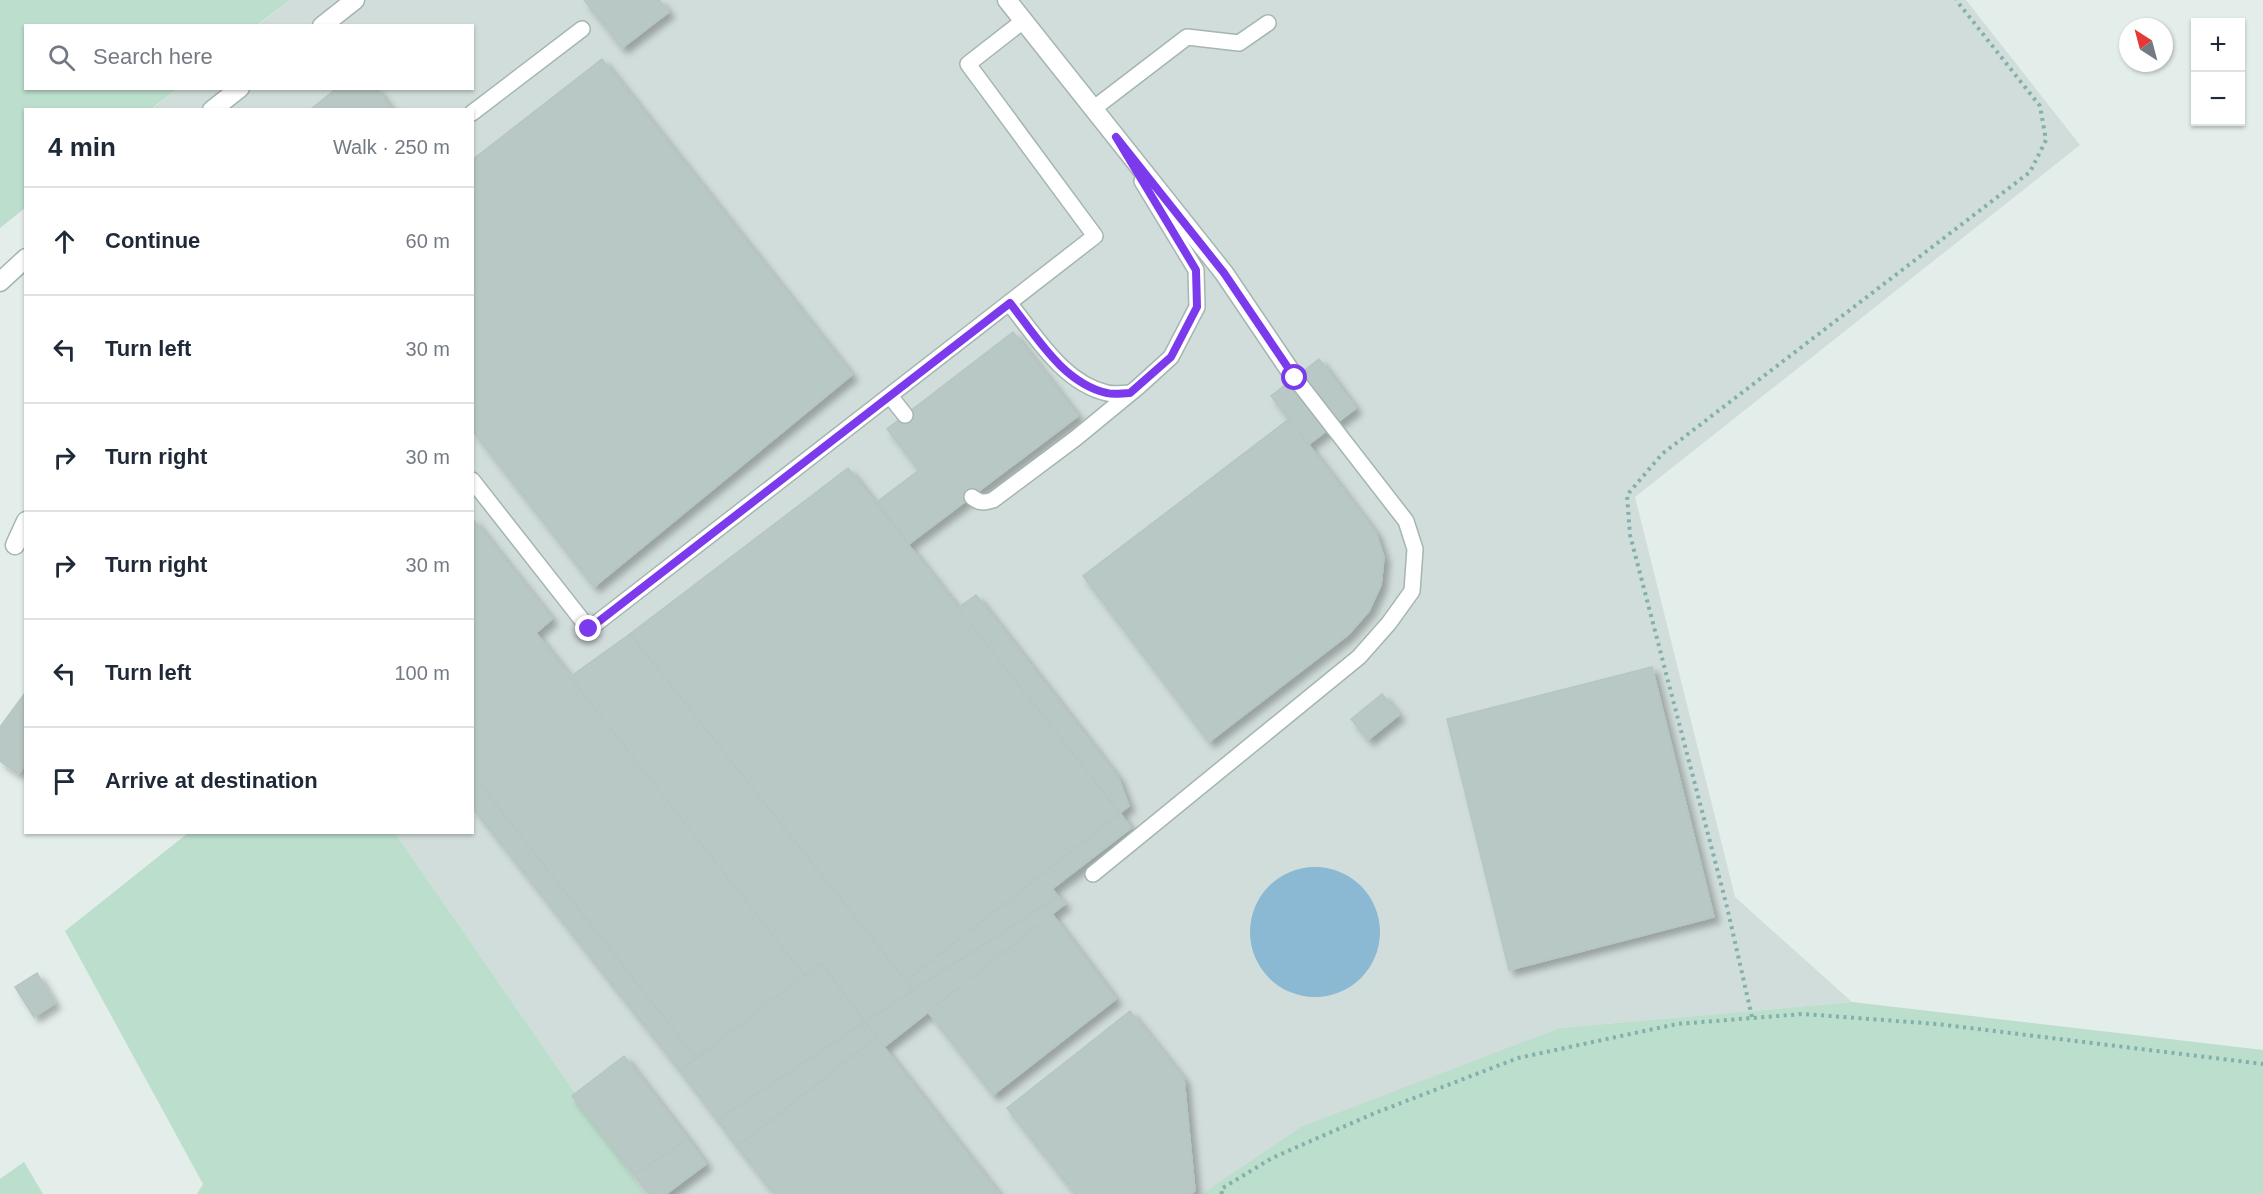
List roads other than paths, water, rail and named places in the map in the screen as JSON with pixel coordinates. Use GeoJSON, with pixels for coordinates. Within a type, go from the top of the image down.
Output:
{"type":"FeatureCollection","features":[{"type":"Feature","properties":{"kind":"street"},"geometry":{"type":"LineString","coordinates":[[325,24],[355,0]]}},
{"type":"Feature","properties":{"kind":"street"},"geometry":{"type":"LineString","coordinates":[[1007,0],[1224,273],[1295,378]]}},
{"type":"Feature","properties":{"kind":"street"},"geometry":{"type":"LineString","coordinates":[[215,108],[237,90]]}},
{"type":"Feature","properties":{"kind":"street"},"geometry":{"type":"LineString","coordinates":[[0,282],[24,260]]}},
{"type":"Feature","properties":{"kind":"street"},"geometry":{"type":"LineString","coordinates":[[15,546],[24,526]]}},
{"type":"Feature","properties":{"kind":"lane"},"geometry":{"type":"LineString","coordinates":[[474,483],[589,629],[1095,237],[968,64],[1023,21]]}},
{"type":"Feature","properties":{"kind":"lane"},"geometry":{"type":"LineString","coordinates":[[1093,109],[1188,37],[1239,43],[1268,23]]}},
{"type":"Feature","properties":{"kind":"lane"},"geometry":{"type":"LineString","coordinates":[[474,110],[582,29]]}},
{"type":"Feature","properties":{"kind":"lane"},"geometry":{"type":"LineString","coordinates":[[972,497],[984,503],[993,500],[1076,438],[1130,393],[1171,357],[1197,307],[1196,270],[1116,137]]}},
{"type":"Feature","properties":{"kind":"lane"},"geometry":{"type":"LineString","coordinates":[[1010,303],[1065,371],[1084,385],[1108,393],[1130,393]]}},
{"type":"Feature","properties":{"kind":"lane"},"geometry":{"type":"LineString","coordinates":[[1094,874],[1359,657],[1389,623],[1412,591],[1415,549],[1406,521],[1295,378]]}},
{"type":"Feature","properties":{"kind":"lane"},"geometry":{"type":"LineString","coordinates":[[890,396],[905,414]]}},
{"type":"Feature","properties":{"kind":"water"},"geometry":{"type":"Polygon","coordinates":[[[1315,867],[1340,872],[1361,886],[1375,907],[1380,932],[1375,957],[1361,978],[1340,992],[1315,997],[1290,992],[1269,978],[1255,957],[1250,932],[1255,907],[1269,886],[1290,872],[1315,867]]]}}]}
